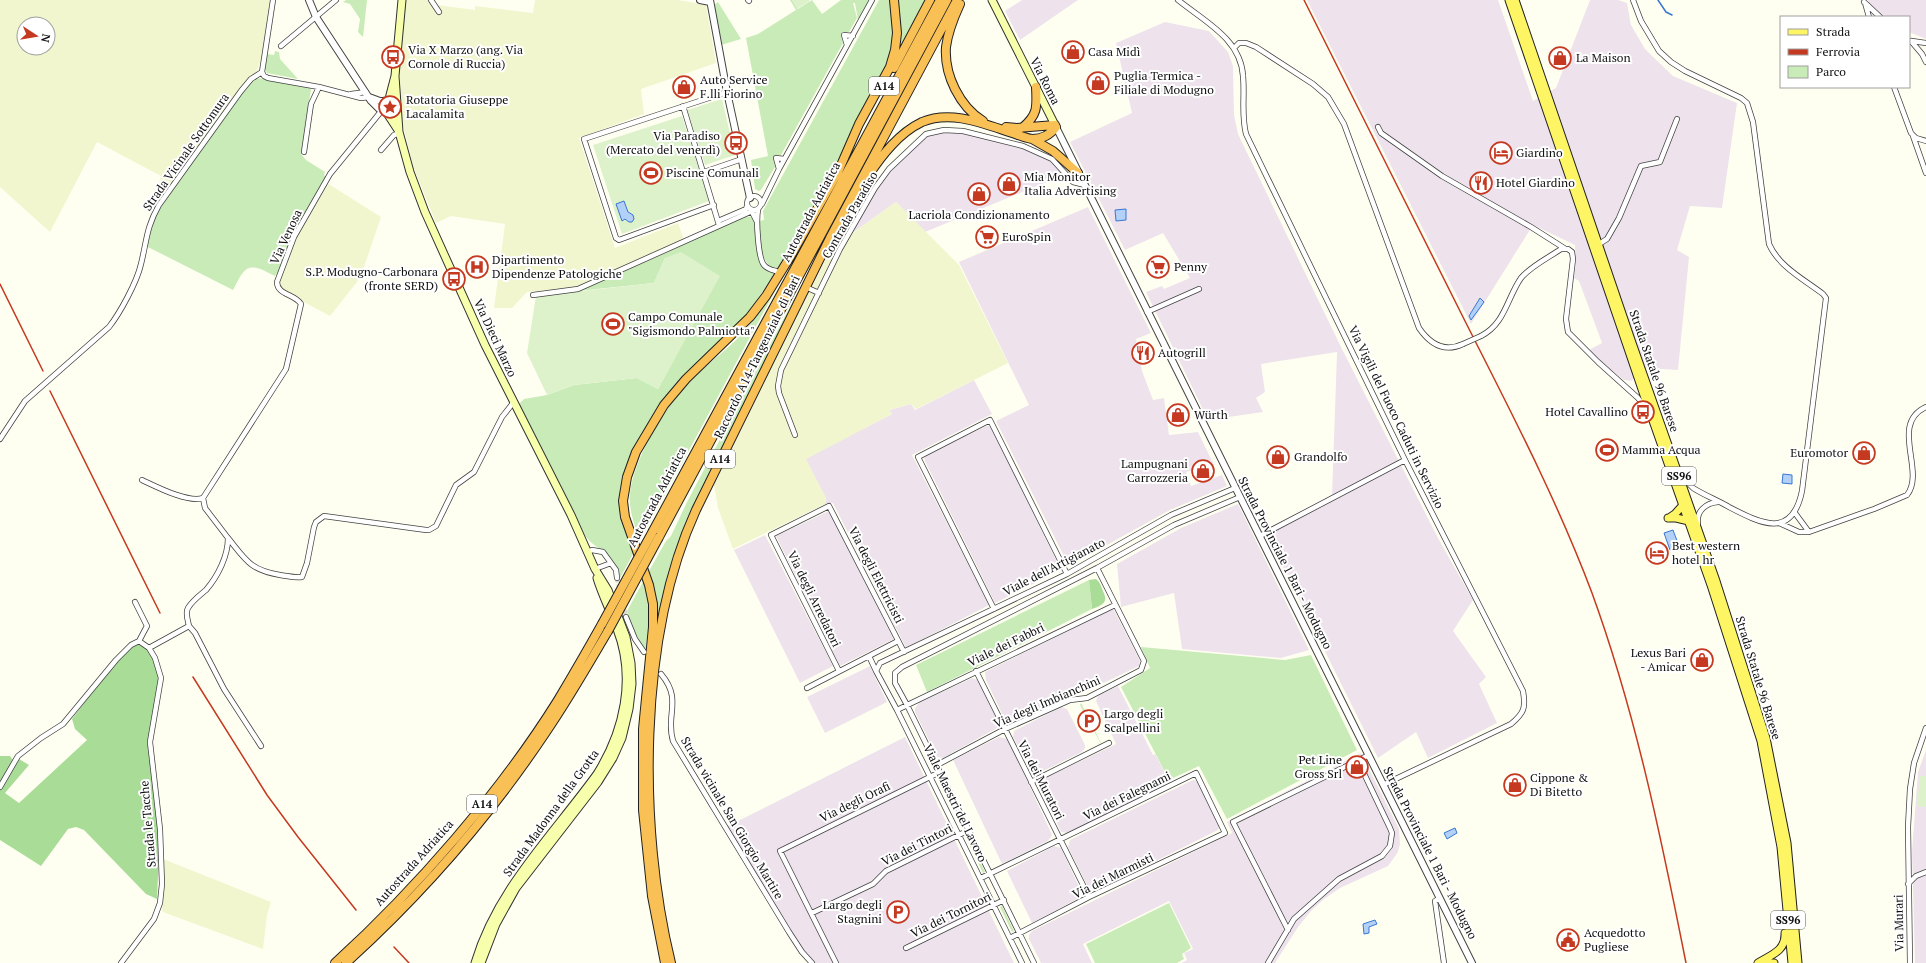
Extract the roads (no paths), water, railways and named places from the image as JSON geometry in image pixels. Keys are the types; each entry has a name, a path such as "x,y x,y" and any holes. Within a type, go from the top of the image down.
{"highway":[{"path":"665,963 652,896 643,810 643,729 654,612 652,594 628,528 624,510 624,488 632,459 656,417 679,386 735,333 766,296 838,172 894,57 898,33 894,0"},
{"name":"A14","path":"838,172 930,0"},
{"name":"Autostrada Adriatica","path":"346,963 394,917 432,875 499,796 547,732 608,631 656,534 940,0"},
{"name":"Autostrada Adriatica","path":"335,963 423,875 493,790 558,700 656,534 947,0"},
{"name":"Raccordo A14-Tangenziale di Bari","path":"671,963 662,916 654,860 650,798 650,745 655,674 668,594 683,542 696,510 830,238 957,0"},
{"path":"962,0 951,28 946,48 947,64 952,82 964,104 978,118 994,125 1022,128 1055,126"},
{"path":"1022,128 1032,118 1036,109 1036,87"},
{"path":"830,238 842,222 860,189 878,161 892,145 915,126 930,119 958,118 970,120 1031,139 1053,151 1078,173"},
{"path":"1031,139 1047,136 1055,126"}],"main road":[{"name":"Via Dieci Marzo","path":"402,0 395,76 399,132 410,172 425,212 485,345 588,552 595,569"},
{"name":"Via Roma","path":"992,0 1055,126"},
{"name":"Strada Statale 96 Barese","path":"1509,0 1645,398 1648,416 1689,521 1761,741 1781,847 1792,963"},
{"name":"Strada Statale 96 Barese","path":"1515,0 1598,244 1708,557 1766,738 1787,843 1798,963"},
{"name":"Via Dieci Marzo","path":"387,100 395,76"},
{"path":"385,112 394,113 397,106 394,101 387,100 385,112 399,132"},
{"path":"1645,398 1644,409 1648,416"},
{"path":"1683,505 1675,514 1668,518 1689,521"},
{"name":"Strada Madonna della Grotta","path":"475,963 487,930 504,897 597,774 607,758 618,733 626,695 625,656 618,630 598,582 595,569"},
{"name":"Strada Madonna della Grotta","path":"481,963 496,924 509,899 604,774 618,748 625,726 632,684 629,648 622,624 608,590 595,569"},
{"path":"1758,963 1777,953 1785,941 1784,877"},
{"path":"1758,963 1774,963"}],"street":[{"path":"273,0 262,72 264,76 352,94 361,98 368,94"},
{"path":"309,0 316,16 375,106 385,112"},
{"path":"281,46 336,0"},
{"path":"431,0 439,12"},
{"path":"700,0 710,1 727,92 750,198 747,202 757,222"},
{"path":"776,271 768,268 762,262 757,222 758,210 784,159 872,0"},
{"name":"Via Vigili del Fuoco Caduti in Servizio","path":"1178,0 1230,42 1240,59 1243,75 1243,120 1246,134 1406,460 1523,691 1525,703 1521,716 1511,724 1383,785"},
{"path":"1633,0 1650,38 1659,51 1671,62 1701,80 1741,98 1747,103 1751,112 1754,127 1770,244 1777,258 1783,264 1823,294 1826,298 1800,504 1795,513 1779,523"},
{"path":"1864,1 1869,16"},
{"path":"1864,1 1879,16"},
{"path":"847,46 844,35 853,36"},
{"path":"1910,41 1926,43"},
{"path":"1910,41 1922,54 1926,62"},
{"path":"1234,48 1239,43 1246,43 1256,46 1313,84 1328,97 1344,124 1419,328 1427,340 1438,346 1450,348 1482,336 1488,332 1498,322 1522,277 1564,248"},
{"name":"Strada Vicinale Sottomura","path":"0,439 25,401 109,327 117,317 138,275 150,220 159,205 241,91 251,79 262,72"},
{"path":"352,94 358,89 360,83"},
{"path":"304,152 311,104 319,87"},
{"path":"1894,88 1926,173"},
{"path":"714,205 619,240 616,238 584,139 727,92"},
{"path":"368,94 380,101 387,100"},
{"path":"683,106 719,223"},
{"name":"Via Venosa","path":"202,500 286,369 301,304 298,300 279,290 277,282 294,237 330,174 385,112"},
{"path":"1598,244 1607,239 1619,218 1641,166 1660,162 1677,119"},
{"name":"Via Roma","path":"1055,126 1078,173"},
{"path":"1378,127 1381,133 1442,176 1571,251 1573,255 1566,319 1568,332 1598,362 1638,398 1644,409"},
{"name":"Contrada Paradiso","path":"795,435 779,393 779,378 840,249 875,188 889,169 906,151 929,133 944,130 963,131 1028,148 1052,159 1073,182 1085,185"},
{"path":"381,150 399,132"},
{"path":"1911,132 1916,138 1926,142"},
{"path":"779,169 776,158 784,159"},
{"path":"704,172 742,159"},
{"name":"Strada Provinciale 1 Bari - Modugno","path":"1078,173 1472,963"},
{"path":"750,198 764,194 768,189"},
{"path":"757,197 762,204"},
{"path":"749,208 758,210"},
{"path":"533,295 578,289 687,242 719,223 750,212 749,208"},
{"path":"810,289 819,293"},
{"path":"1147,312 1199,289"},
{"path":"142,480 183,498 202,500 205,508 243,558 255,568 266,573 295,578 302,577 307,563 314,527 316,522 324,516 426,530 433,529 436,526 456,485 474,472 502,418 513,403"},
{"path":"1661,425 1685,480 1693,488 1761,521 1779,523 1799,532 1809,532 1874,509 1907,495 1910,491 1912,480 1910,427 1914,415 1925,408"},
{"path":"994,609 918,457 990,420 1067,574"},
{"path":"1260,536 1406,460"},
{"name":"Viale dell'Artigianato","path":"876,671 880,664 1067,574 1171,515 1235,488"},
{"name":"Viale dell'Artigianato","path":"894,682 895,673 902,667 1098,568 1174,525 1240,497"},
{"path":"1708,557 1698,516 1707,505 1720,502"},
{"name":"Via degli Arredatori","path":"829,506 771,535 839,671"},
{"name":"Via degli Elettricisti","path":"829,506 904,652"},
{"path":"1795,513 1809,532"},
{"path":"228,538 224,559 217,575 188,608 186,613 189,626 195,633 224,689 261,746"},
{"path":"588,552 592,550 603,552 616,570 617,578"},
{"path":"595,569 612,563"},
{"path":"1098,568 1114,605"},
{"path":"0,787 18,756 41,738 63,724 116,660 131,645 139,641 147,626 135,602"},
{"name":"Via degli Imbianchini","path":"937,765 1005,730 1070,700 1087,698 1141,670 1144,662 1114,605"},
{"name":"Viale dei Fabbri","path":"898,710 1114,605"},
{"path":"626,617 635,640 644,652"},
{"path":"139,641 149,648 189,626"},
{"path":"807,688 898,641"},
{"name":"Strada le Tacche","path":"121,963 154,919 160,903 162,884 160,830 150,742 158,702 160,672 149,648"},
{"name":"Viale Maestri del Lavoro","path":"869,656 879,678 898,710 1023,963"},
{"name":"Via dei Muratori","path":"976,671 1089,898"},
{"name":"Strada vicinale San Giorgio Martire","path":"661,674 672,692 671,734 673,741 789,932 802,952 812,963"},
{"name":"Viale Maestri del Lavoro","path":"894,682 937,765 1033,961"},
{"name":"Via Murari","path":"1910,963 1908,827 1910,789 1914,763 1926,728"},
{"path":"1031,782 1109,743"},
{"path":"1288,930 1233,822 1369,755"},
{"path":"1268,963 1294,919 1339,879 1382,856 1390,846 1392,834 1390,828 1358,761"},
{"name":"Via degli Orafi","path":"812,913 780,851 940,772"},
{"name":"Via dei Marmisti","path":"1010,938 1089,898 1225,833 1196,773"},
{"name":"Via dei Falegnami","path":"981,878 1196,773"},
{"name":"Via dei Tintori","path":"812,913 873,884 886,871 969,830"},
{"path":"1908,884 1916,876 1926,872"},
{"path":"1440,898 1435,901 1444,963"},
{"name":"Via dei Tornitori","path":"906,948 1004,900"},
{"path":"812,913 836,963"},
{"path":"1023,963 1033,961"}],"water":[{"path":"624,201 628,212 633,215 634,219 632,222 625,219 622,221 616,204"},
{"path":"1126,209 1126,220 1116,221 1115,210"},
{"path":"1480,298 1484,302 1471,320 1469,316"},
{"path":"1783,474 1792,475 1792,484 1782,483"},
{"path":"1673,530 1679,546 1670,550 1664,533"},
{"path":"1455,828 1457,833 1447,839 1444,833"},
{"path":"1375,920 1377,924 1369,927 1369,933 1364,934 1363,924"}],"waterway":[{"path":"1658,0 1666,12 1672,15"}],"tunnel":[{"path":"617,578 626,617"}],"railway":[{"path":"1304,0 1549,490 1592,593 1622,684 1646,776 1686,963"},
{"path":"0,284 43,371"},
{"path":"50,391 160,613"},
{"path":"193,677 267,795 356,910"},
{"path":"394,947 409,963"}],"place":[{"name":"Casa Midì","path":"1073,52"},
{"name":"Via X Marzo (ang. Via Cornole di Ruccia)","path":"393,57"},
{"name":"La Maison","path":"1560,58"},
{"name":"Puglia Termica - Filiale di Modugno","path":"1098,83"},
{"name":"Auto Service F.lli Fiorino","path":"684,87"},
{"name":"Rotatoria Giuseppe Lacalamita","path":"390,107"},
{"name":"Via Paradiso (Mercato del venerdì)","path":"736,143"},
{"name":"Giardino","path":"1501,153"},
{"name":"Piscine Comunali","path":"651,173"},
{"name":"Hotel Giardino","path":"1481,183"},
{"name":"Mia Monitor Italia Advertising","path":"1009,184"},
{"name":"Lacriola Condizionamento","path":"979,194"},
{"name":"EuroSpin","path":"987,237"},
{"name":"Dipartimento Dipendenze Patologiche","path":"477,267"},
{"name":"Penny","path":"1158,267"},
{"name":"S.P. Modugno-Carbonara (fronte SERD)","path":"454,279"},
{"name":"Campo Comunale \"Sigismondo Palmiotta\"","path":"613,324"},
{"name":"Autogrill","path":"1143,353"},
{"name":"Hotel Cavallino","path":"1643,412"},
{"name":"Würth","path":"1178,415"},
{"name":"Mamma Acqua","path":"1607,450"},
{"name":"Euromotor","path":"1864,453"},
{"name":"Grandolfo","path":"1278,457"},
{"name":"Lampugnani Carrozzeria","path":"1203,471"},
{"name":"Best western hotel hr","path":"1657,553"},
{"name":"Lexus Bari - Amicar","path":"1702,660"},
{"name":"Largo degli Scalpellini","path":"1089,721"},
{"name":"Pet Line Gross Srl","path":"1357,767"},
{"name":"Cippone & Di Bitetto","path":"1515,785"},
{"name":"Largo degli Stagnini","path":"898,912"},
{"name":"Acquedotto Pugliese","path":"1568,940"}]}
